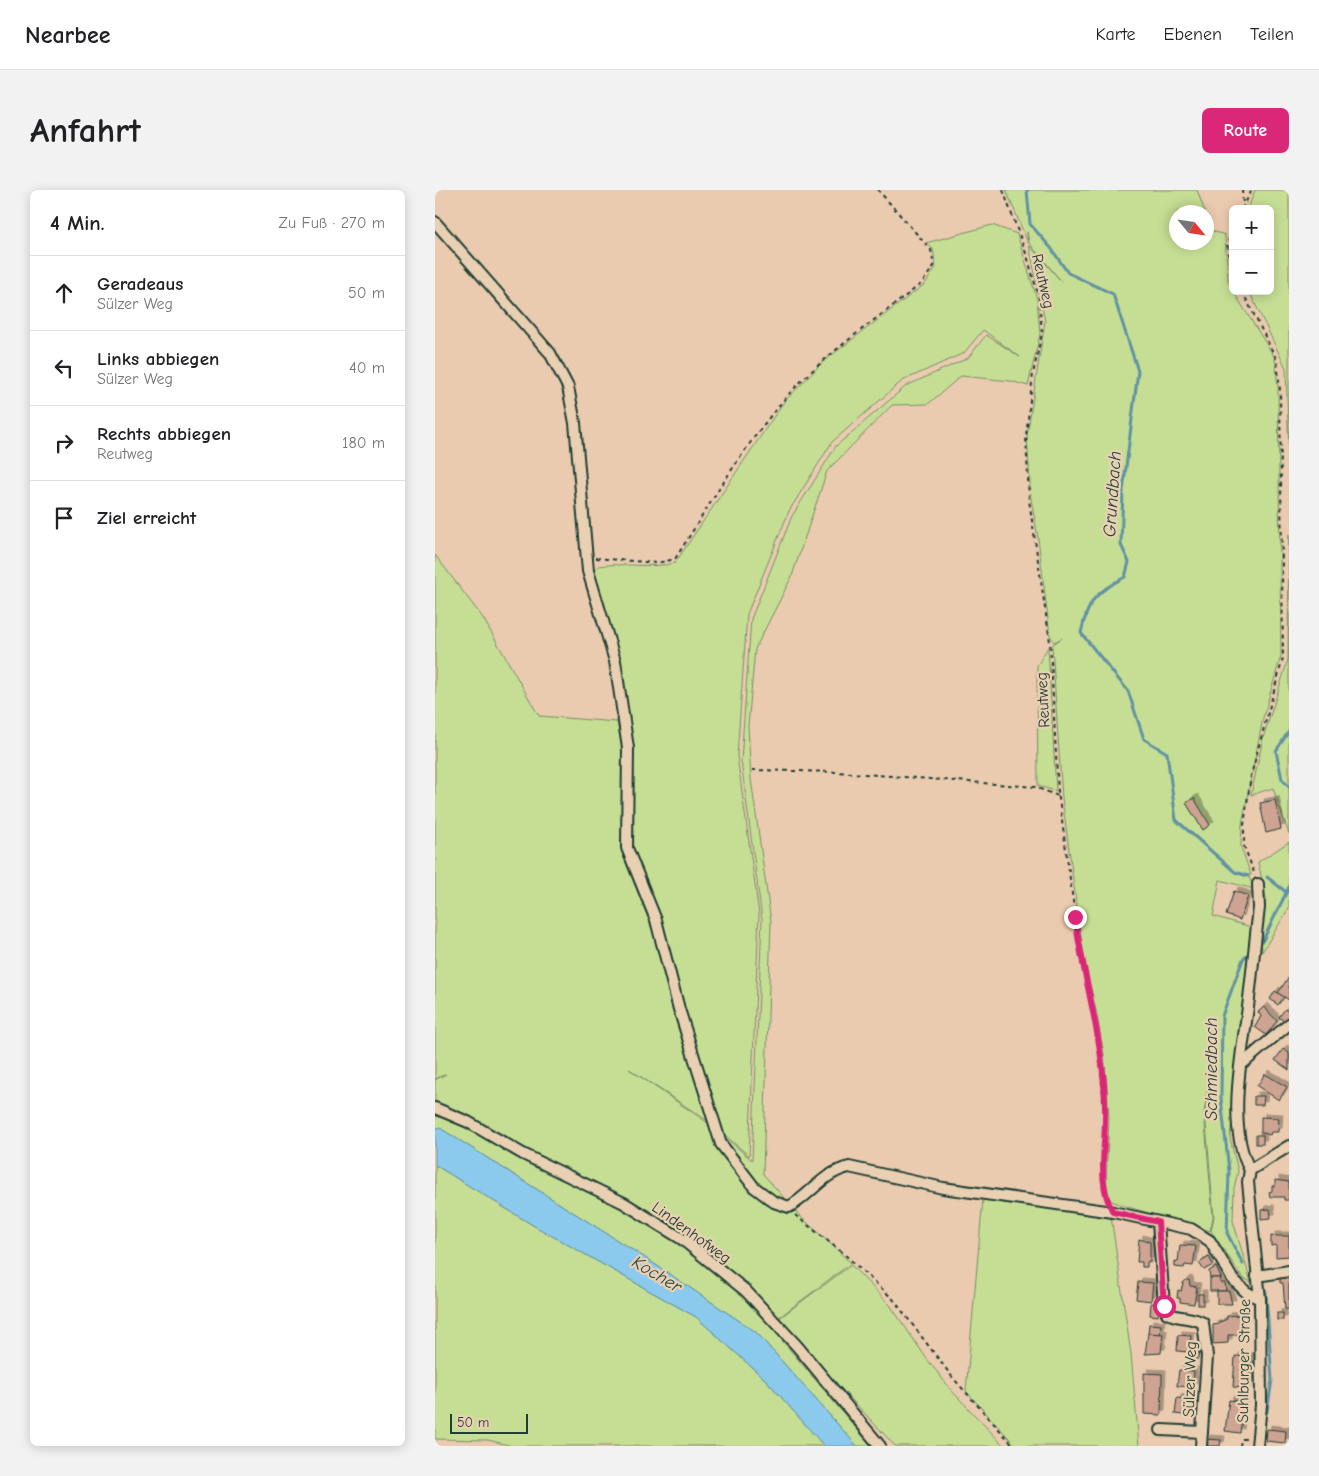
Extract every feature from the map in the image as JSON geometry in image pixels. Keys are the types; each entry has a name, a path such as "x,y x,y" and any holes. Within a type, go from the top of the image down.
{"street":[{"path":"435,222 550,353 568,387 575,423 587,571 615,660 628,748 627,848 656,920 679,1009 721,1144 754,1187 774,1202 789,1207 802,1200 834,1171 849,1167 943,1188 1113,1212 1191,1229 1210,1241 1232,1278 1246,1292 1260,1299"},
{"path":"1259,884 1255,942 1237,1110 1240,1145 1243,1158 1250,1170 1289,1146"},
{"path":"1241,1065 1289,1024"},
{"name":"Lindenhofweg","path":"435,1108 468,1122 523,1154 624,1203 682,1239 747,1291 797,1346 880,1446"},
{"name":"Suhlburger Straße","path":"1250,1170 1247,1197 1260,1299 1261,1405 1256,1443"},
{"name":"Sülzer Weg","path":"1158,1222 1164,1306 1167,1313 1173,1316 1196,1319 1203,1323 1207,1356 1201,1446"},
{"name":"Suhlburger Straße","path":"1257,1276 1289,1271"},
{"path":"1161,1430 1202,1432"}],"path":[{"path":"587,558 657,563 675,560 745,449 783,401 817,366 922,284 934,266 931,250 878,190"},
{"name":"Reutweg","path":"1003,190 1028,259 1039,298 1042,334 1033,374 1026,436 1029,500 1050,642 1059,796 1081,959 1093,1010 1100,1054 1105,1117 1103,1178 1105,1199 1113,1212"},
{"path":"1242,190 1243,205"},
{"path":"1244,205 1251,190"},
{"path":"1229,239 1227,244 1229,253"},
{"path":"1244,295 1277,360 1281,390 1283,658 1251,775 1244,825 1244,846 1259,884"},
{"path":"752,770 838,772 1035,787 1059,796"},
{"path":"789,1207 797,1218 843,1253 893,1299 953,1378 1014,1446"},
{"path":"1240,1446 1241,1439 1256,1443"}],"green space":[{"path":"1006,190 1197,190 1202,205 1169,205 1169,250 1214,250 1214,232 1225,235 1229,295 1236,295 1275,358 1278,388 1281,656 1263,718 1242,824 1241,847 1251,875 1238,874 1249,877 1254,889 1220,880 1213,916 1251,927 1230,1138 1238,1171 1234,1188 1233,1221 1251,1282 1243,1278 1211,1231 1214,1217 1205,1112 1209,1080 1204,1113 1213,1217 1210,1231 1109,1200 1106,1179 1109,1118 1104,1055 1084,960 1062,798 1052,645 1062,638 1054,642 1050,635 1038,538 1031,499 1027,436 1045,321 1029,245 1062,282 1029,243 1027,232 1028,243"},
{"path":"1255,190 1289,190 1289,453 1286,368 1251,295 1274,295 1274,205 1249,205"},
{"path":"992,225 1017,234 1037,299 1040,334 1028,386 1011,381 961,376 928,404 892,405 827,471 792,576 755,649 748,726 751,779 771,922 763,1174 799,1215 851,1263 769,1325 871,1446 857,1446 756,1332 650,1261 440,1128 435,1128 435,1080 446,1074 435,1079 435,555 483,618 539,716 617,722 623,754 622,853 650,923 664,966 670,1002 708,1121 629,1069 708,1123 752,1160 762,919 741,761 751,619 792,516 836,446 906,386 968,358 986,335 1020,357 983,330 964,353 902,381 832,442 789,511 747,614 737,756 759,914 749,1156 726,1136 709,1097 630,848 632,748 593,573 598,566 666,565 675,563 783,403 824,361 925,284 936,267 933,249 926,243"},
{"path":"1289,534 1289,834 1273,788 1251,795 1263,738 1288,660"},
{"path":"1048,647 1056,791 1038,786 1037,666"},
{"path":"1289,842 1289,908 1262,952 1261,938 1266,898 1258,862"},
{"path":"435,1165 531,1224 696,1317 767,1381 824,1446 512,1446 488,1440 435,1439"},
{"path":"983,1198 1111,1216 1131,1354 1139,1446 1016,1446 966,1391"},
{"path":"851,1265 890,1305 951,1390 1004,1446 895,1446 798,1342 774,1322"}],"water":[{"name":"Kocher","path":"435,1128 440,1128 650,1261 756,1332 857,1446 824,1446 767,1381 696,1317 531,1224 435,1165"}],"building":[{"path":"1194,798 1210,825 1203,830 1186,803"},
{"path":"1275,800 1281,829 1266,833 1260,803"},
{"path":"1234,891 1248,896 1240,920 1226,915"},
{"path":"1289,979 1289,1000 1278,993"},
{"path":"1275,991 1284,997 1278,1005 1270,999"},
{"path":"1264,1007 1277,1021 1266,1035 1255,1027 1261,1016 1258,1012"},
{"path":"1285,1009 1289,1012 1286,1023 1279,1017"},
{"path":"1283,1049 1289,1053 1289,1070 1275,1060"},
{"path":"1265,1074 1287,1087 1279,1100 1257,1086"},
{"path":"1254,1096 1264,1096 1263,1105 1254,1105"},
{"path":"1261,1117 1279,1118 1278,1132 1271,1132 1270,1135 1261,1132"},
{"path":"1256,1135 1263,1135 1263,1144 1256,1144"},
{"path":"1275,1180 1289,1182 1289,1200 1284,1200 1284,1197 1270,1197 1269,1192 1272,1191 1272,1186 1275,1186"},
{"path":"1270,1209 1271,1218 1261,1219 1261,1210"},
{"path":"1271,1236 1289,1236 1289,1256 1276,1257 1276,1245 1271,1246"},
{"path":"1139,1239 1150,1242 1150,1262 1147,1262 1147,1267 1142,1267 1142,1262 1137,1262"},
{"path":"1180,1245 1196,1246 1193,1266 1175,1267 1175,1261 1178,1262"},
{"path":"1209,1257 1213,1265 1204,1270 1199,1263"},
{"path":"1216,1267 1221,1278 1210,1278 1209,1271"},
{"path":"1280,1277 1289,1277 1289,1309 1285,1309 1283,1283 1280,1283"},
{"path":"1210,1278 1221,1278 1220,1283 1225,1283 1226,1291 1210,1291"},
{"path":"1186,1280 1189,1280 1190,1286 1197,1287 1194,1304 1180,1302 1180,1298 1177,1298 1178,1290 1181,1291"},
{"path":"1138,1282 1153,1283 1151,1301 1136,1299"},
{"path":"1217,1291 1229,1291 1232,1304 1217,1304"},
{"path":"1198,1294 1203,1294 1203,1305 1198,1305"},
{"path":"1151,1303 1160,1305 1158,1316 1150,1315"},
{"path":"1277,1313 1283,1313 1283,1320 1277,1320"},
{"path":"1241,1315 1242,1335 1228,1335 1228,1343 1213,1344 1213,1325 1227,1319 1227,1316"},
{"path":"1149,1324 1161,1325 1160,1334 1148,1333"},
{"path":"1148,1333 1163,1334 1161,1353 1145,1354"},
{"path":"1178,1335 1191,1336 1189,1352 1177,1351"},
{"path":"1194,1350 1199,1350 1198,1359 1193,1359"},
{"path":"1235,1356 1251,1357 1249,1388 1233,1387"},
{"path":"1179,1370 1194,1371 1193,1387 1177,1386"},
{"path":"1144,1373 1162,1374 1161,1415 1144,1414"},
{"path":"1177,1398 1192,1400 1191,1416 1175,1414"},
{"path":"1229,1400 1244,1402 1240,1433 1225,1431"},
{"path":"1267,1429 1286,1431 1285,1443 1266,1441"},
{"path":"1206,1439 1221,1440 1220,1446 1205,1446"}],"waterway":[{"name":"Grundbach","path":"1027,190 1030,224 1051,248 1068,273 1113,294 1138,371 1123,491 1121,545 1129,562 1125,577 1107,587 1090,605 1081,633 1128,691 1144,739 1167,753 1176,820 1235,872 1248,876"},
{"name":"Schmiedbach","path":"1289,731 1276,751 1282,779 1289,787"},
{"name":"Grundbach","path":"1267,877 1286,892"},
{"name":"Schmiedbach","path":"1258,945 1263,940 1289,887"},
{"name":"Schmiedbach","path":"1243,1264 1227,1233 1229,1171 1221,1098 1222,1016 1243,959 1251,951"},
{"name":"Schmiedbach","path":"1266,1292 1272,1380 1267,1412"}],"route":[{"path":"1075,917 1081,959 1093,1010 1100,1054 1105,1117 1103,1178 1105,1199 1113,1212 1158,1222 1164,1306"}]}
